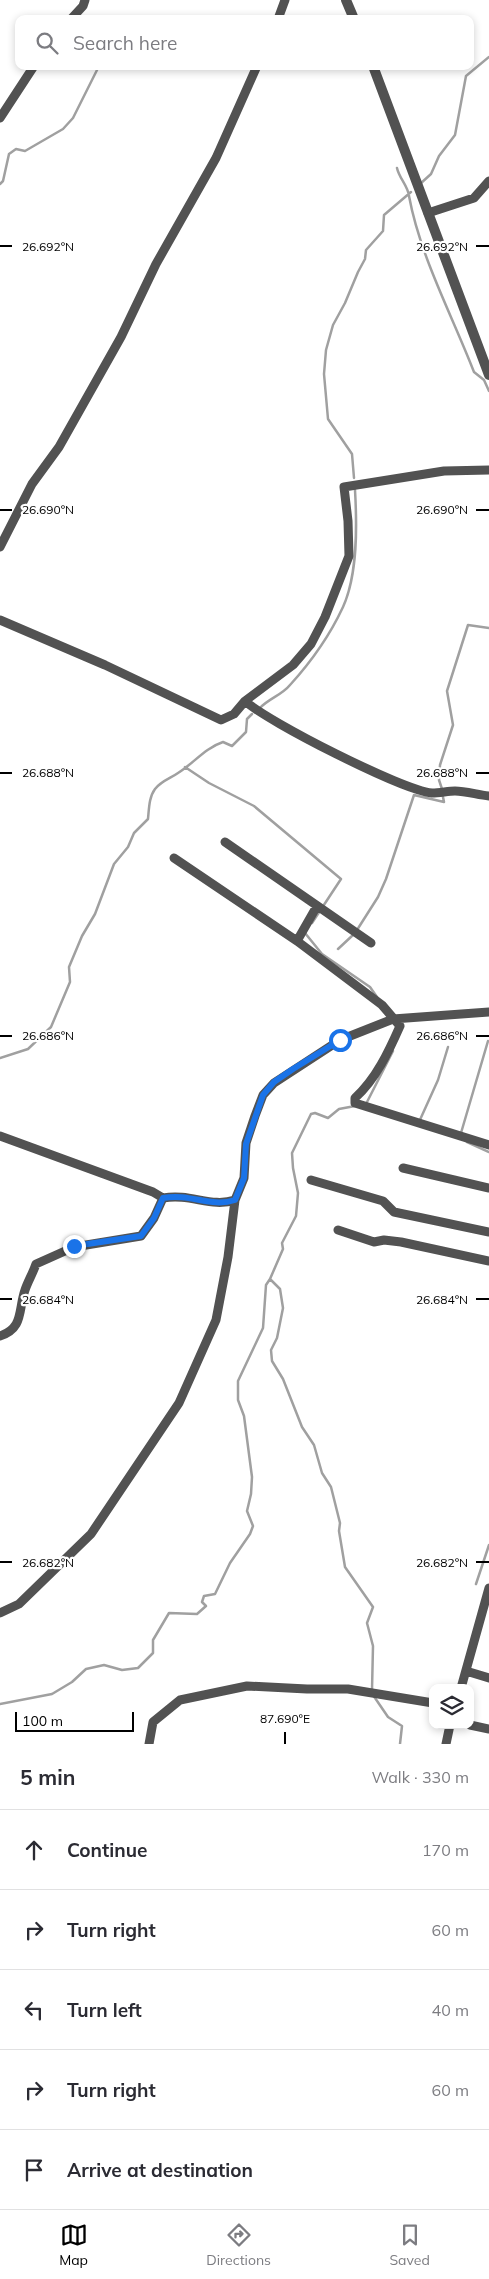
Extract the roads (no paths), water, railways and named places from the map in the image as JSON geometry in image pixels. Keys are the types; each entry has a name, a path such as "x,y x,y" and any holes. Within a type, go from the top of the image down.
{"street":[{"path":"74,15 83,6 85,0"},
{"path":"279,15 285,0"},
{"path":"346,0 352,15"},
{"path":"0,118 31,70"},
{"path":"0,547 32,484 59,447 121,338 156,264 216,158 255,70"},
{"path":"374,70 489,375"},
{"path":"428,213 474,198 489,181"},
{"path":"0,620 105,665 221,720 234,714 245,701 293,665 311,644 325,617 349,556 348,520 344,487 444,470 489,470"},
{"path":"245,701 253,709 313,741 404,784 431,793 455,791 489,796"},
{"path":"225,842 371,943"},
{"path":"174,858 297,941 382,1005 400,1026 376,1072 356,1098 355,1103 488,1142"},
{"path":"297,941 317,906"},
{"path":"0,1613 18,1604 92,1534 179,1403 216,1320 228,1257 235,1200 244,1178 246,1144 263,1095 274,1082 340,1040 393,1019 489,1012"},
{"path":"0,1136 153,1192 163,1198 189,1196 222,1204 235,1200"},
{"path":"403,1168 489,1188"},
{"path":"311,1180 383,1201 394,1212 489,1232"},
{"path":"0,1336 10,1333 18,1322 25,1291 36,1264 74,1246 141,1236 154,1218 163,1198"},
{"path":"338,1230 374,1242 384,1240 401,1242 489,1260"},
{"path":"462,1684 489,1588"},
{"path":"466,1671 489,1678"},
{"path":"149,1744 153,1722 180,1700 247,1686 348,1689 429,1703"},
{"path":"474,1726 489,1729"},
{"path":"446,1744 449,1729"}],"waterway":[{"path":"474,69 489,57"},
{"path":"0,184 3,181 9,154 16,149 25,151 63,129 73,118 97,70"},
{"path":"420,184 431,174 439,156 455,135 466,76 473,70"},
{"path":"397,168 408,192 421,241 437,285 474,372 484,380 489,391"},
{"path":"354,478 352,454 328,419 324,374 326,350 333,325 365,259 366,250 383,231 384,215 411,192"},
{"path":"260,708 287,688 305,667 320,648 343,607 348,594 354,565 356,534 355,490"},
{"path":"442,789 439,780 440,765 453,725 447,691 468,625 489,628"},
{"path":"0,1058 28,1049 51,1027 70,982 69,967 82,936 95,914 114,864 128,847 134,833 148,819 150,799 155,789 217,745 223,742 232,746 246,732 247,719 252,714"},
{"path":"185,767 209,783 254,806 341,879 312,923"},
{"path":"357,930 378,897 386,879 414,795 444,802 443,797"},
{"path":"305,933 322,954 370,987 377,997"},
{"path":"338,949 353,935"},
{"path":"461,1133 488,1041"},
{"path":"419,1122 438,1080 448,1047"},
{"path":"366,1104 393,1051"},
{"path":"355,1106 339,1109 328,1118 315,1113 311,1114 292,1153 298,1193 296,1216 282,1243 283,1249 270,1279 280,1289 283,1308 277,1338 271,1350 272,1361 283,1379 302,1427 314,1445 322,1473 331,1487 340,1523 339,1531 345,1567 373,1607 367,1623 373,1646 372,1690"},
{"path":"467,1142 489,1152"},
{"path":"0,1704 52,1694 72,1682 86,1669 104,1665 122,1670 138,1668 153,1653 153,1640 169,1613 197,1614 206,1606 202,1602 204,1596 215,1594 230,1563 250,1534 253,1526 247,1511 252,1477 244,1416 238,1400 238,1381 263,1328 266,1285 270,1279"},
{"path":"476,1584 489,1545"},
{"path":"373,1695 388,1717 402,1726 400,1744"}]}
